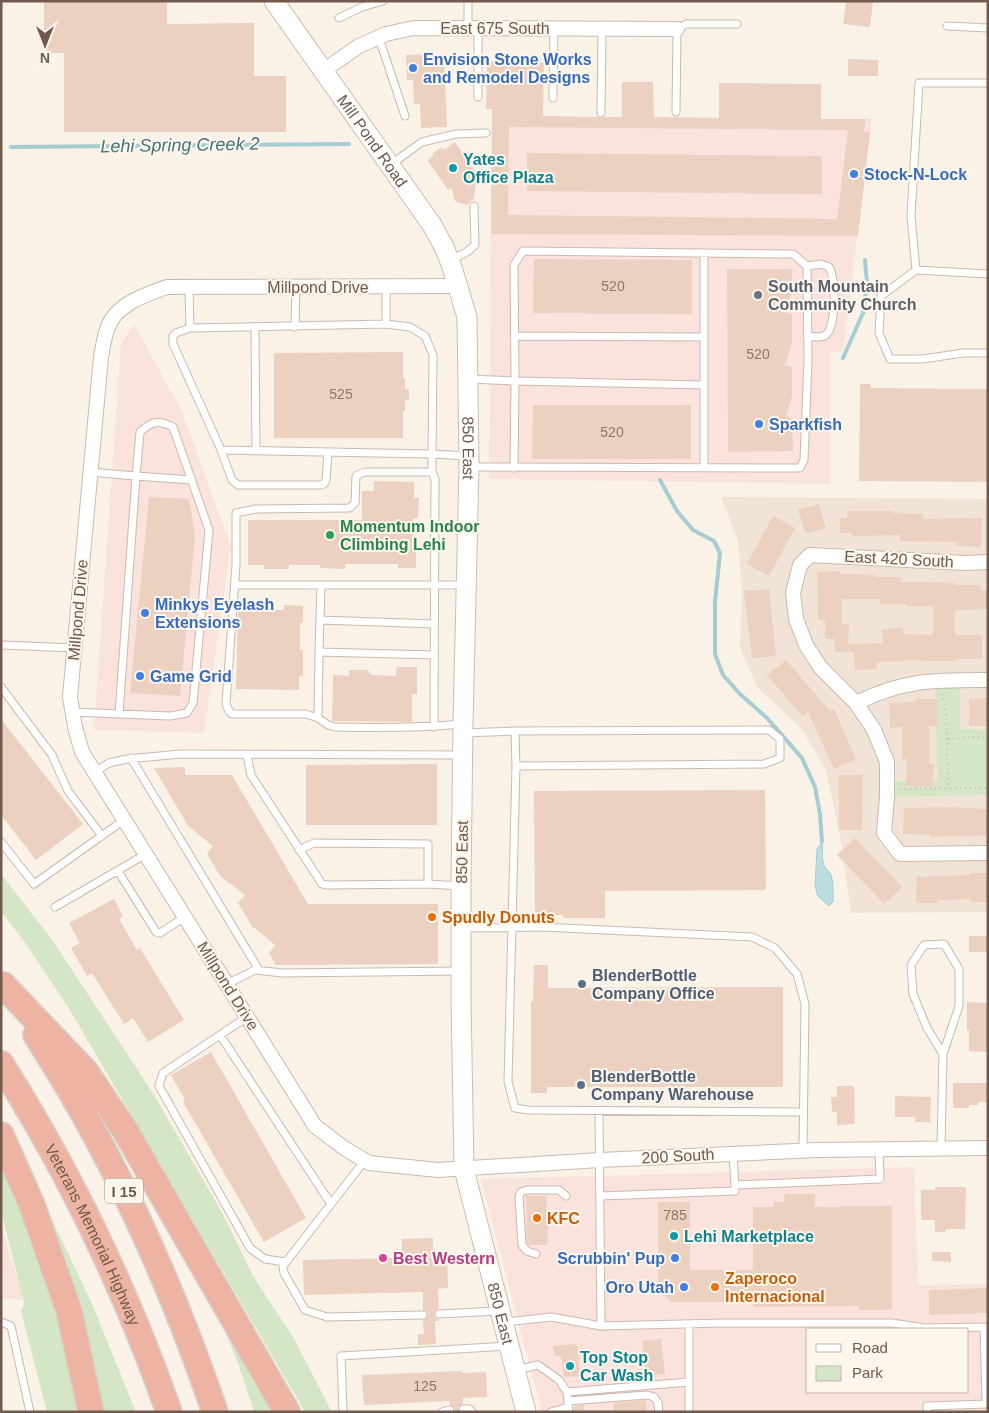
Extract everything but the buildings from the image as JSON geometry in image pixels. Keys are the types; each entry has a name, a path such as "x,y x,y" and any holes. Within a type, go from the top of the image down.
{"highway":[{"name":"I 15","path":"2,984 69,1089 121,1184 182,1319 215,1412"},
{"path":"2,984 86,1072 126,1132 287,1412"},
{"name":"Veterans Memorial Highway","path":"1,1064 46,1138 89,1221 128,1306 169,1412"},
{"path":"1,1135 32,1205 69,1311 91,1412"}],"main road":[{"name":"Mill Pond Road","path":"274,1 432,225 450,260 459,286"},
{"name":"850 East","path":"459,286 467,317 468,379 461,886 464,1169 500,1317 526,1412"}],"street":[{"name":"East 675 South","path":"323,71 359,46 386,34 414,28 677,29"},
{"name":"Millpond Drive","path":"367,1162 314,1126 82,752 70,697 101,357 108,325 123,307 143,295 167,287 459,286"},
{"name":"East 420 South","path":"856,703 820,667 806,645 796,619 793,593 800,565 810,555 988,562"},
{"path":"988,680 930,680 900,685 871,695 856,703 874,730 886,762 887,790 884,832 900,854 988,853"},
{"name":"200 South","path":"367,1162 438,1170 600,1160 803,1151 988,1148"}],"lane":[{"path":"339,18 362,7 383,1"},
{"path":"468,1 473,28 478,97"},
{"path":"676,112 677,29 686,24 737,24"},
{"path":"947,26 988,28"},
{"path":"553,98 554,29"},
{"path":"600,113 602,29"},
{"path":"378,38 405,116"},
{"path":"916,270 911,216 919,83 988,82"},
{"path":"389,165 422,142 456,134 486,133"},
{"path":"450,260 467,252 475,245 474,206"},
{"path":"514,468 514,264 523,252 793,254 807,266 821,264 829,267 832,272 834,288 831,325 827,333 820,337 807,336"},
{"path":"704,253 704,467"},
{"path":"221,450 432,454 514,468 800,468 804,460 807,266"},
{"path":"988,274 916,270 882,296 879,333 890,359 923,359 963,353 988,353"},
{"path":"386,286 386,324"},
{"path":"189,287 190,328"},
{"path":"295,327 296,287"},
{"path":"328,452 326,480 320,486 238,485 232,480 221,450 173,344 173,336 190,328 386,324 410,327 425,336 433,355 432,472 435,479 434,727"},
{"path":"255,328 256,451"},
{"path":"514,336 704,337"},
{"path":"468,379 704,385"},
{"path":"72,712 119,714 170,716 187,713 193,703 209,530 173,427 162,422 148,424 140,432 119,714"},
{"path":"90,472 192,480"},
{"path":"432,472 364,472 356,476 355,503 350,508 256,509 236,514 235,585 226,704 232,714 306,714 334,727 434,727 515,731 769,730 780,739 780,758 764,764 516,766"},
{"path":"235,585 466,585"},
{"path":"318,718 321,585"},
{"path":"320,620 434,624"},
{"path":"1,646 74,648"},
{"path":"319,652 434,655"},
{"path":"1,687 52,754 68,791 102,836"},
{"path":"515,731 513,927 508,1082 515,1108 528,1110 803,1112"},
{"path":"95,772 109,764 131,758 181,754 463,756"},
{"path":"247,754 251,775 298,850 322,884 428,884 461,886"},
{"path":"131,758 259,970"},
{"path":"1,842 34,884 124,820"},
{"path":"298,850 314,844 428,844 428,884"},
{"path":"55,907 146,854"},
{"path":"118,871 156,932 160,933 185,917"},
{"path":"461,928 513,927 672,932 752,937 774,948 797,974 805,1004 803,1151"},
{"path":"941,1148 943,1054 959,1006 959,969 944,944 924,945 911,965 913,994 927,1028 943,1054"},
{"path":"227,984 244,974 259,970 282,973 461,971"},
{"path":"247,1018 163,1073 160,1086 250,1248 265,1258 286,1262"},
{"path":"220,1036 331,1204"},
{"path":"599,1110 601,1326"},
{"path":"735,1185 880,1179 879,1149"},
{"path":"600,1196 735,1191 733,1154"},
{"path":"367,1162 331,1204 283,1266 284,1273 305,1310 327,1317 423,1315"},
{"path":"536,1254 527,1251 522,1245 519,1197 521,1192 527,1190 559,1190 566,1196"},
{"path":"439,1314 551,1317 601,1326 723,1323 892,1323 925,1328 984,1327 987,1404 927,1406 927,1412"},
{"path":"1,1322 11,1326 30,1412"},
{"path":"689,1325 690,1412"},
{"path":"343,1412 340,1356 508,1346"},
{"path":"514,1370 538,1365 558,1380 567,1392 568,1407"},
{"path":"567,1392 689,1382"},
{"path":"551,1412 568,1407 647,1395 654,1397 660,1412"},
{"path":"463,1409 469,1409 472,1412"}],"path":[{"path":"942,680 942,694 946,713 948,788"},
{"path":"947,739 988,738"},
{"path":"887,790 988,788"}],"shaded area":[{"path":"492,116 872,119 843,352 830,352 830,484 489,479"},
{"path":"134,324 182,412 231,546 204,733 94,730 121,343"},
{"path":"721,497 988,499 988,912 851,913 841,841 826,770 801,728 757,687 740,647 742,591 738,541"},
{"path":"914,1167 918,1285 988,1284 988,1412 542,1412 481,1179"},
{"path":"1,1225 24,1300 1,1298"}],"green space":[{"path":"960,680 960,729 988,730 988,795 887,797 894,781 938,781 935,686"},
{"path":"1,874 53,941 156,1098 224,1216 253,1276 293,1337 332,1412 305,1412 68,1007 26,944 1,911"},
{"path":"1,1162 47,1285 74,1380 81,1412 47,1412 21,1311 24,1303 1,1210"},
{"path":"43,1200 92,1304 136,1412 105,1412 87,1335"},
{"path":"204,1279 275,1412 254,1412 239,1366"}],"water":[{"path":"822,842 823,862 830,873 833,883 833,902 829,906 818,896 815,886 817,849"}],"waterway":[{"name":"Lehi Spring Creek 2","path":"11,147 349,144"},
{"path":"843,358 863,313 867,285 865,260"},
{"path":"660,480 677,511 693,530 714,541 720,553 715,602 715,654 723,675 740,694 767,718 802,758 815,787 820,814 822,842"}],"place":[{"name":"Envision Stone Works and Remodel Designs","path":"413,68"},
{"name":"Yates Office Plaza","path":"453,168"},
{"name":"Stock-N-Lock","path":"854,174"},
{"name":"South Mountain Community Church","path":"758,295"},
{"name":"Sparkfish","path":"759,424"},
{"name":"Momentum Indoor Climbing Lehi","path":"330,535"},
{"name":"Minkys Eyelash Extensions","path":"145,613"},
{"name":"Game Grid","path":"140,676"},
{"name":"Spudly Donuts","path":"432,917"},
{"name":"BlenderBottle Company Office","path":"582,984"},
{"name":"BlenderBottle Company Warehouse","path":"581,1085"},
{"name":"KFC","path":"537,1218"},
{"name":"Lehi Marketplace","path":"674,1236"},
{"name":"Best Western","path":"383,1258"},
{"name":"Scrubbin' Pup","path":"675,1258"},
{"name":"Oro Utah","path":"684,1287"},
{"name":"Zaperoco Internacional","path":"715,1287"},
{"name":"Top Stop Car Wash","path":"570,1366"}]}
